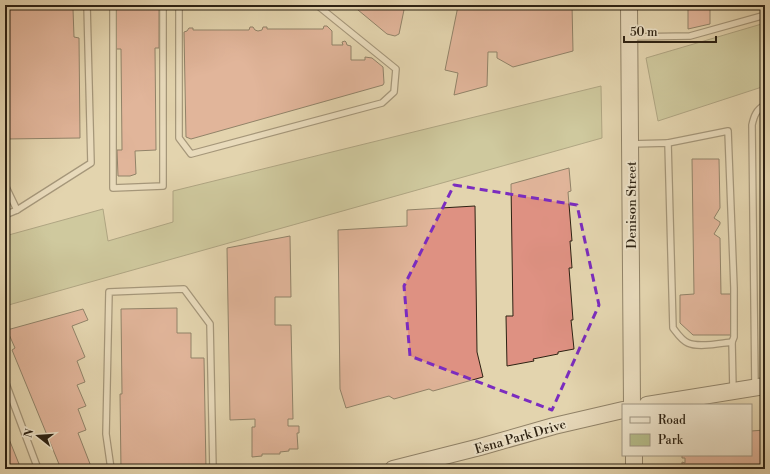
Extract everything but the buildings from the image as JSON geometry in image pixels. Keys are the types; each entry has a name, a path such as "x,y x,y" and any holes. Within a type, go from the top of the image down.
{"street":[{"name":"Denison Street","path":"629,5 632,404"},
{"path":"653,404 760,387"},
{"name":"Esna Park Drive","path":"393,469 554,426 622,410"},
{"path":"634,456 634,469"}],"lane":[{"path":"5,215 17,210 91,162 87,5"},
{"path":"113,5 113,188 163,186 163,5"},
{"path":"179,5 179,138 191,154 382,102 394,92 396,69 317,5"},
{"path":"629,38 690,36 765,14"},
{"path":"760,387 752,125 754,115 760,108 765,106"},
{"path":"630,144 668,143 728,132 734,288 734,337 732,342 733,391"},
{"path":"668,143 673,328 681,339 689,344 698,345 732,342"},
{"path":"5,185 17,210"},
{"path":"112,469 106,434 109,292 184,289 210,324 213,469"},
{"path":"5,381 38,469"}],"highlighted area":[{"path":"454,185 577,205 599,305 552,410 410,356 404,286"}],"green space":[{"path":"765,23 765,86 658,121 646,58"},
{"path":"601,86 602,138 5,306 5,236 103,209 108,241 173,222 173,191"}]}
